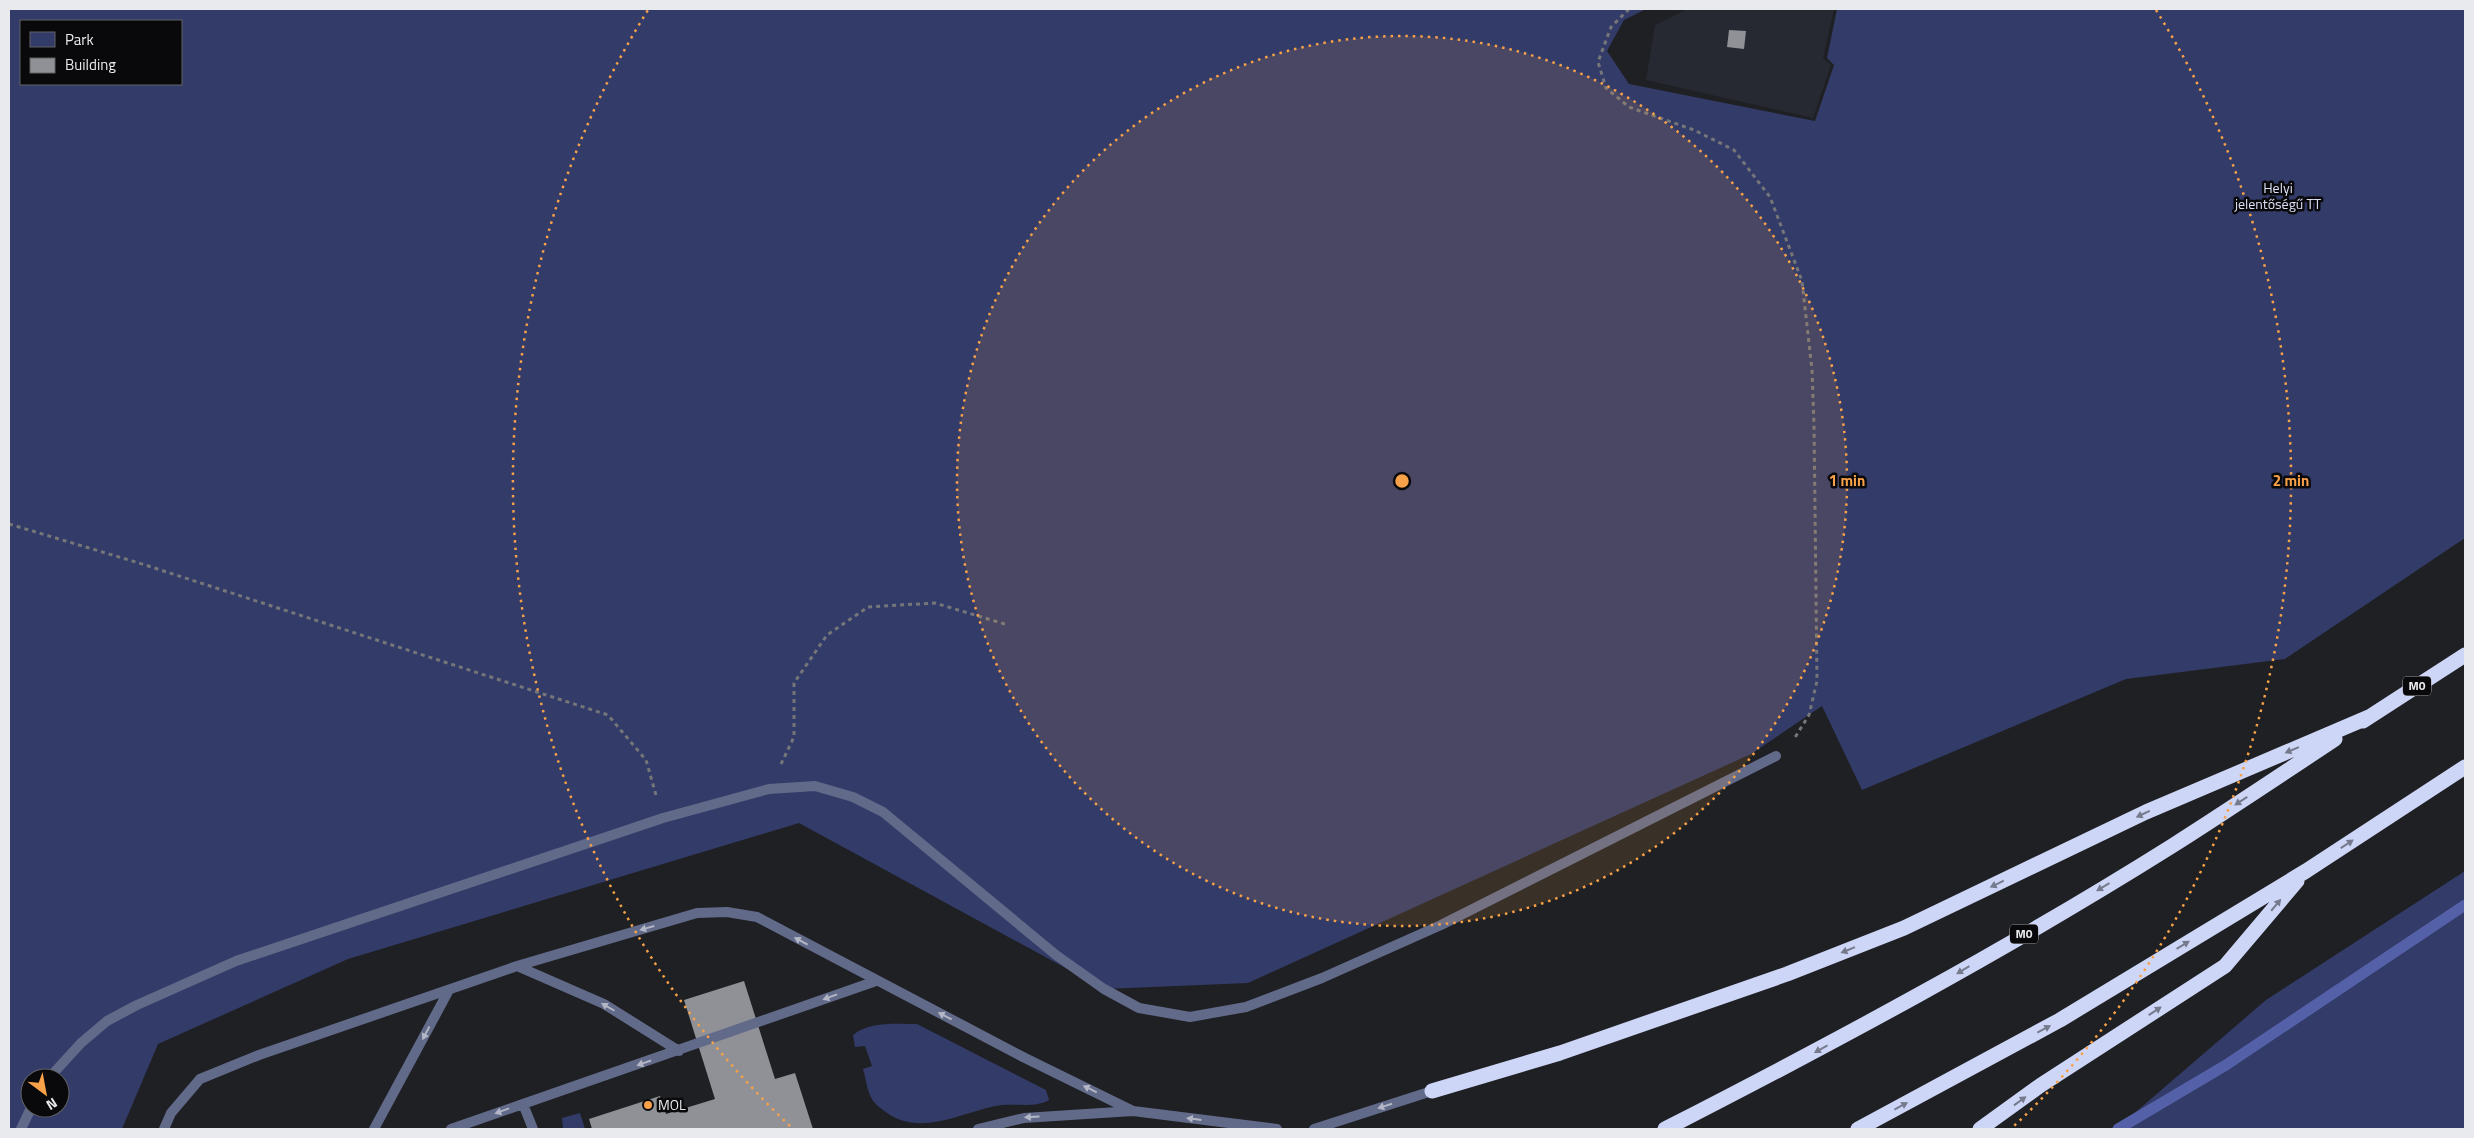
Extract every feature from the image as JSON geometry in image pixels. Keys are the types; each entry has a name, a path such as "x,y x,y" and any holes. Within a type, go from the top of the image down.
{"highway":[{"name":"M0","path":"1665,1129 1803,1059 1952,977 2172,846 2465,656"},
{"path":"1432,1091 1560,1053 1788,974 1904,928 2146,812 2369,717"},
{"path":"1858,1129 2060,1020 2306,871 2465,767"},
{"path":"1980,1129 2040,1085 2225,966 2306,871"}],"lane":[{"path":"58,1068 81,1043 108,1021 137,1005 236,961 663,818 769,789 815,786 854,797 883,812 1056,955 1104,989 1139,1008 1190,1018 1246,1007 1322,978 1441,925 1776,756"},
{"path":"164,1129 171,1113 200,1079 259,1055 517,966 697,913 727,912 757,918 876,981 1133,1111"},
{"path":"517,966 604,1004 679,1051"},
{"path":"451,1129 476,1125 523,1104 876,981"},
{"path":"374,1129 449,990"},
{"path":"1314,1129 1432,1091"},
{"path":"523,1104 533,1129"},
{"path":"978,1129 1024,1118 1133,1111 1277,1129"}],"path":[{"path":"1629,9 1612,27 1598,62 1606,88 1629,107 1694,130 1734,150 1770,196 1802,280 1812,370 1817,681 1809,715 1795,738 1776,756"},
{"path":"9,524 139,563 608,715 646,760 663,818"},
{"path":"769,789 794,737 794,683 827,635 868,607 935,603 1008,625"}],"shaded area":[{"path":"1688,9 1834,9 1823,58 1831,65 1813,118 1646,80 1655,25"}],"green space":[{"name":"Helyi jelentőségű TT","path":"9,9 1646,9 1624,20 1607,51 1629,84 1815,121 1834,65 1827,58 1837,9 2465,9 2465,538 2285,659 2126,679 1862,790 1822,706 1751,754 1248,983 1104,989 799,823 348,959 158,1044 122,1129 9,1129"},
{"path":"2465,871 2465,1129 2116,1129 2266,1000"},
{"path":"917,1024 1046,1090 1049,1100 1030,1105 995,1106 938,1122 910,1122 896,1118 878,1106 870,1096 863,1069 872,1066 865,1046 855,1047 853,1035 875,1025"},
{"path":"580,1113 585,1129 563,1129 562,1118"}],"building":[{"path":"1729,30 1746,31 1744,49 1727,47"},
{"path":"744,981 775,1079 795,1073 813,1129 592,1129 589,1119 660,1096 666,1114 715,1099 684,1000"}],"waterway":[{"path":"2118,1129 2226,1065 2465,905"}],"place":[{"name":"MOL","path":"648,1105"}]}
